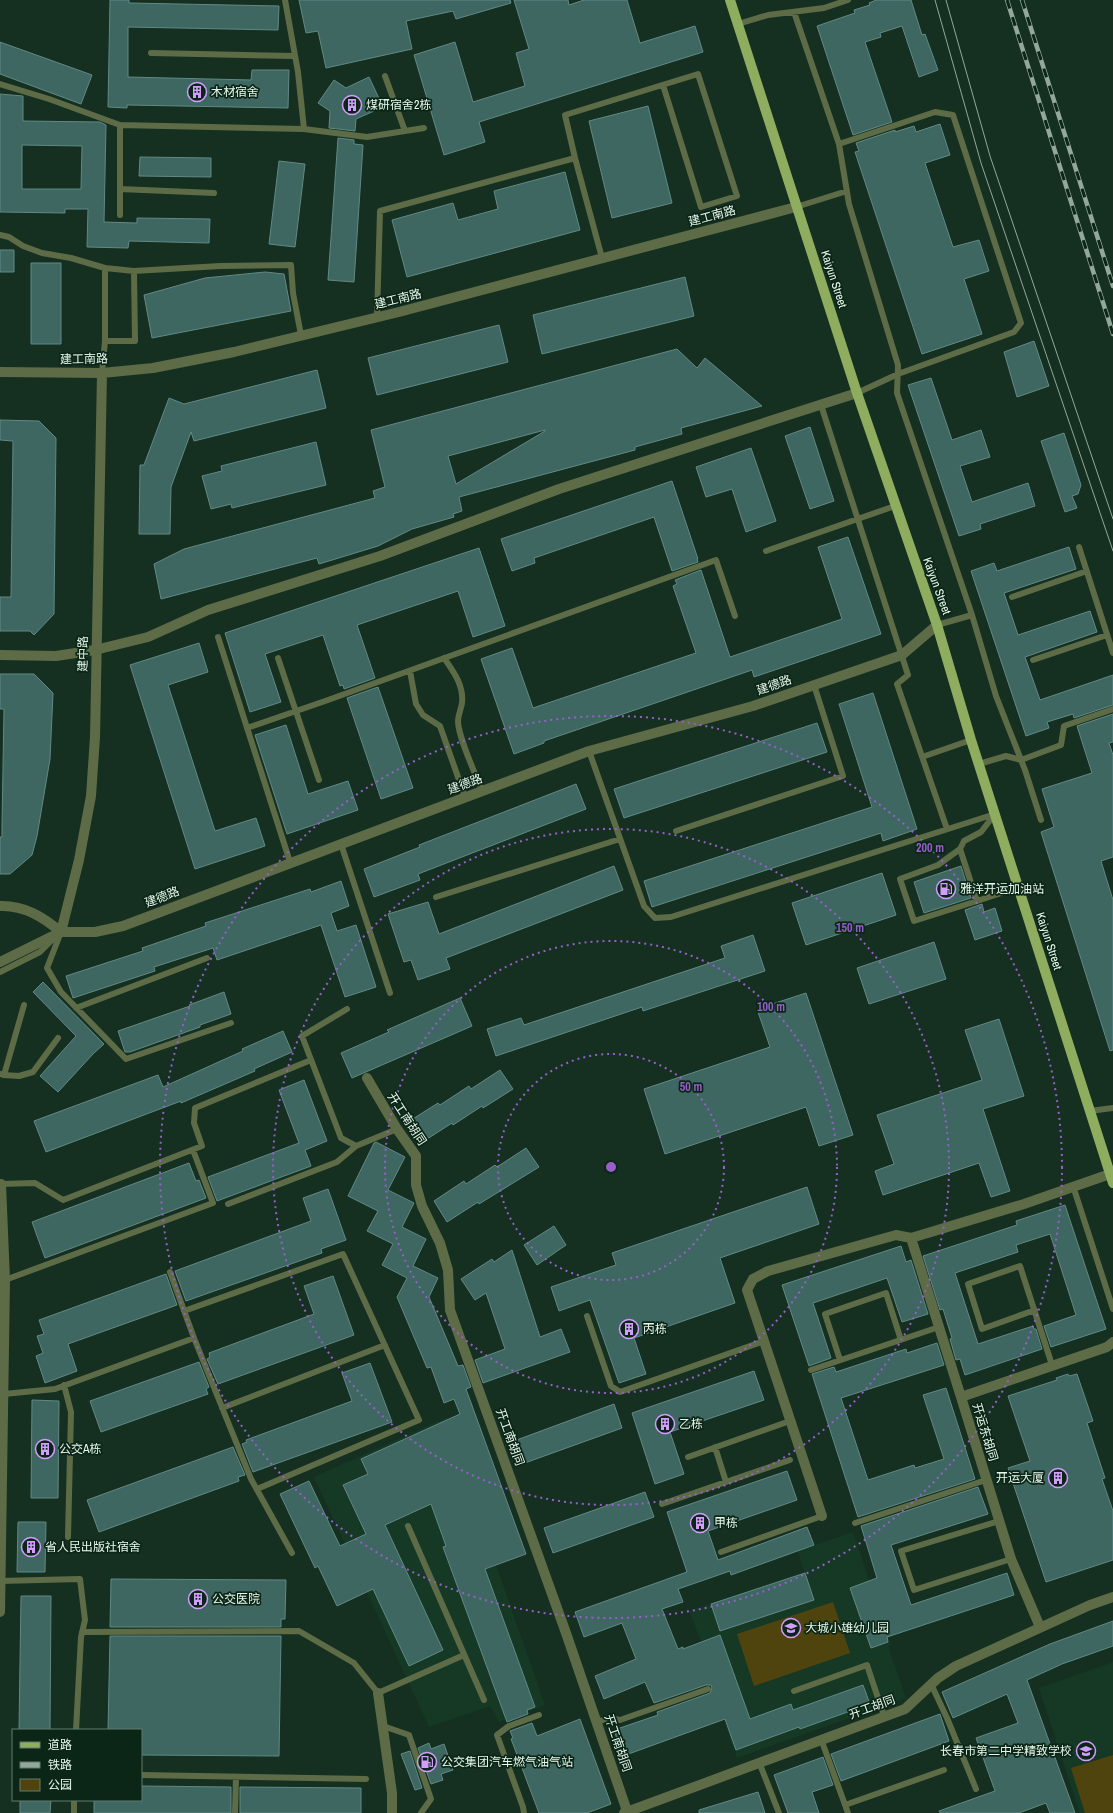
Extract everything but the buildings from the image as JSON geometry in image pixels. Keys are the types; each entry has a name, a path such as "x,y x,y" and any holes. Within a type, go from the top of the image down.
{"main road":[{"name":"Kaiyun Street","path":"730,0 857,393 937,625 970,740 1112,1177"}],"street":[{"name":"建工南路","path":"0,372 102,373 152,368 234,352 377,318 796,207"},
{"name":"建中路","path":"61,932 79,860 91,796 95,737 95,650 102,373"},
{"path":"0,655 56,656 95,650 148,637 208,610 380,556 559,489 857,393"},
{"name":"建德路","path":"0,962 61,932 95,932 123,926 290,862 589,751 753,706 902,655 937,625"},
{"path":"0,906 23,909 42,916 61,932"},
{"name":"开工南胡同","path":"367,1078 397,1129 416,1156 416,1184 422,1206 440,1243 448,1270 450,1310 566,1633 597,1722 625,1812"},
{"path":"822,1516 747,1290 753,1279 768,1271 896,1235 911,1238 1024,1204 1073,1186 1112,1177"},
{"path":"0,1184 5,1280 2,1306 4,1394 0,1480 0,1612"},
{"path":"911,1238 961,1397"},
{"name":"开运东胡同","path":"1040,1627 1011,1559 961,1397 1108,1347 1113,1342"},
{"name":"开工胡同","path":"625,1812 905,1708 931,1684 956,1666 1090,1605 1113,1597"},
{"path":"378,1693 392,1793 392,1813"}],"lane":[{"path":"285,0 295,56 304,129"},
{"path":"738,24 768,15 824,8 848,0"},
{"path":"794,12 839,144 850,204 898,365 897,394 972,615 996,696 1021,760 1041,820"},
{"path":"151,53 295,56"},
{"path":"602,258 565,115 698,74 737,196 701,207 663,85"},
{"path":"385,76 405,131"},
{"path":"0,84 49,99 120,126 304,129 367,137 424,128"},
{"path":"839,144 935,112 953,115 1021,322 1014,332 898,374 857,393"},
{"path":"120,126 120,215"},
{"path":"377,318 380,212 575,158"},
{"path":"120,189 214,194"},
{"path":"796,207 847,191"},
{"path":"0,235 8,237 23,246 42,253 71,258 105,268 134,271 220,266 291,265 293,293 301,335"},
{"path":"102,373 105,342 105,268"},
{"path":"105,342 135,341 134,271"},
{"path":"821,405 908,674 898,684 947,830"},
{"path":"766,550 895,506"},
{"path":"1079,547 1113,653"},
{"path":"247,728 410,671 716,560 735,616"},
{"path":"1012,597 1087,571"},
{"path":"937,625 972,615"},
{"path":"1034,660 1107,635"},
{"path":"218,637 290,862"},
{"path":"278,658 319,780"},
{"path":"444,658 454,672 462,690 461,710 458,720 461,736 482,791"},
{"path":"410,671 416,704 423,715 440,726 465,797"},
{"path":"676,831 843,776 814,685"},
{"path":"979,764 1006,756 1021,760 1061,745 1064,726 1113,709"},
{"path":"922,757 970,740"},
{"path":"589,751 644,906 655,918 671,917 995,814"},
{"path":"995,814 981,832 964,841 960,850 938,864 900,879 914,922 1019,887"},
{"path":"436,897 620,839"},
{"path":"341,844 390,993"},
{"path":"960,850 977,902"},
{"path":"0,972 40,952 61,932"},
{"path":"61,932 47,968 61,992 126,1059 231,1023"},
{"path":"76,1008 207,958"},
{"path":"24,1005 2,1075 19,1076 33,1072 58,1038"},
{"path":"347,1009 302,1036 341,1138 356,1146"},
{"path":"0,1184 35,1183 63,1200 192,1150 202,1146 194,1123 195,1108 311,1060"},
{"path":"1090,1111 1113,1108"},
{"path":"228,1204 337,1162 356,1146 397,1129"},
{"path":"5,1280 212,1203 192,1150"},
{"path":"1073,1186 1113,1309"},
{"path":"184,1311 343,1254 419,1420 257,1489"},
{"path":"1035,1310 982,1329 968,1284 1020,1266 1035,1310 1052,1365"},
{"path":"170,1272 222,1408 257,1489 292,1553"},
{"path":"840,1360 825,1314 886,1293 901,1340"},
{"path":"587,1316 611,1386 620,1392 764,1341"},
{"path":"811,1370 939,1327"},
{"path":"4,1394 55,1389 194,1338"},
{"path":"222,1408 385,1345"},
{"path":"64,1385 71,1412 68,1537"},
{"path":"688,1457 790,1421"},
{"path":"715,1448 726,1482"},
{"path":"662,1504 790,1460"},
{"path":"855,1523 986,1480"},
{"path":"721,1552 822,1516"},
{"path":"999,1521 901,1551 914,1590 1011,1559"},
{"path":"408,1526 484,1700"},
{"path":"0,1581 80,1579 85,1620 82,1632 76,1729"},
{"path":"82,1632 299,1631 354,1663 378,1693 464,1655"},
{"path":"794,1691 867,1665 884,1716"},
{"path":"931,1684 947,1718 976,1789"},
{"path":"597,1722 609,1718 620,1720 708,1689"},
{"path":"524,1813 498,1735 509,1726 539,1715"},
{"path":"383,1726 409,1735 431,1799 421,1813"},
{"path":"821,1739 848,1813"},
{"path":"759,1762 779,1813"},
{"path":"845,1805 944,1770"},
{"path":"142,1775 366,1779"},
{"path":"235,1813 236,1777"},
{"path":"74,1801 74,1813"}],"shaded area":[{"path":"445,1418 448,1418 460,1447 490,1548 545,1705 499,1722 490,1706 429,1727 314,1477"},
{"name":"大城小雄幼儿园","path":"853,1532 891,1645 888,1646 906,1698 737,1758 726,1727 716,1678 689,1611 804,1572 798,1551"},
{"name":"长春市第二中学精致学校","path":"1113,1662 1113,1813 1080,1813 1039,1688"}],"green space":[{"path":"833,1602 850,1653 754,1686 737,1634"},
{"path":"1113,1755 1113,1813 1085,1813 1071,1768"}],"tram line":[{"path":"935,0 981,163 1113,551"},
{"path":"946,0 990,156 1113,519"}],"railway":[{"path":"1007,0 1113,334"},
{"path":"1022,0 1113,286"}],"place":[{"name":"木材宿舍","path":"197,92"},
{"name":"煤研宿舍2栋","path":"352,105"},
{"name":"雅洋开运加油站","path":"946,889"},
{"name":"丙栋","path":"629,1329"},
{"name":"乙栋","path":"665,1424"},
{"name":"公交A栋","path":"45,1449"},
{"name":"开运大厦","path":"1058,1478"},
{"name":"甲栋","path":"700,1523"},
{"name":"省人民出版社宿舍","path":"31,1547"},
{"name":"公交医院","path":"198,1599"},
{"name":"大城小雄幼儿园","path":"791,1628"},
{"name":"长春市第二中学精致学校","path":"1086,1751"},
{"name":"公交集团汽车燃气油气站","path":"427,1762"}]}
